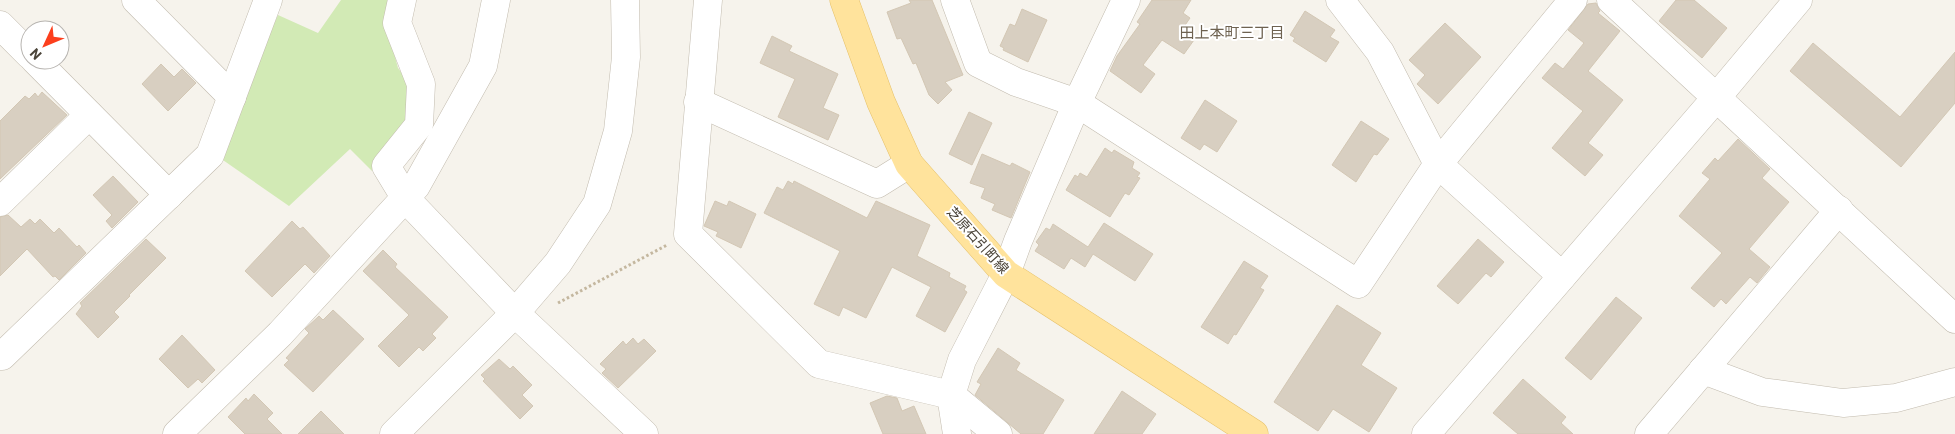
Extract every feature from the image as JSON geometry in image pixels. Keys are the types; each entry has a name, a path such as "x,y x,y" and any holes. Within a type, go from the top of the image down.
{"main road":[{"name":"芝原石引町線","path":"844,0 881,102 909,164 1006,274 1254,434"}],"street":[{"path":"136,0 232,97"},
{"path":"0,356 210,155 268,0"},
{"path":"402,0 397,23 421,84 419,125 386,166 406,199 633,431"},
{"path":"177,434 280,334 416,186 483,66 496,0"},
{"path":"394,434 515,312 558,263 597,204 618,131 626,57 625,0"},
{"path":"708,0 688,234 819,364 950,395 998,434"},
{"path":"955,0 978,63 1016,82 1078,103 1358,284 1438,164 1573,0"},
{"path":"957,434 950,395 962,360 1006,274 1018,241 1078,103 1126,0"},
{"path":"1340,0 1380,52 1438,164 1562,276"},
{"path":"1611,0 1955,318"},
{"path":"1426,434 1716,98 1798,0"},
{"path":"2,31 20,46"},
{"path":"45,70 169,195"},
{"path":"698,102 877,184 909,164"},
{"path":"0,202 89,115"},
{"path":"1649,434 1839,210"},
{"path":"1703,370 1762,392 1843,404 1896,398 1955,382"}],"path":[{"path":"553,306 688,234"}],"green space":[{"path":"341,0 387,0 388,31 398,68 411,85 411,114 372,171 350,149 289,206 220,158 241,96 278,15 318,33"}],"building":[{"path":"909,0 932,0 963,75 945,82 952,90 938,104 929,95 916,63 913,64 901,38 897,39 887,12 911,3"},
{"path":"1152,0 1191,0 1183,13 1190,18 1181,31 1194,40 1184,54 1162,40 1143,65 1155,74 1141,93 1110,71 1117,56 1140,24 1137,22"},
{"path":"1676,0 1694,0 1727,28 1702,58 1659,21"},
{"path":"1596,3 1600,11 1598,13 1620,31 1588,71 1623,100 1588,143 1603,155 1585,176 1552,148 1583,111 1542,78 1555,63 1563,69 1584,43 1568,30 1588,4"},
{"path":"1022,9 1047,20 1028,62 1003,50 1004,48 1000,46 1010,24 1015,26"},
{"path":"1305,11 1335,30 1330,37 1339,42 1326,62 1293,41 1295,38 1290,35"},
{"path":"1445,23 1481,57 1438,104 1417,84 1425,75 1409,60"},
{"path":"772,36 792,46 789,51 838,74 823,108 839,115 828,140 778,117 795,79 760,63"},
{"path":"1813,43 1900,117 1955,52 1955,103 1901,167 1790,71"},
{"path":"161,64 174,77 182,69 196,83 168,111 142,84"},
{"path":"42,92 67,115 0,179 0,121 25,96 29,99 35,93 38,97"},
{"path":"1205,100 1237,121 1217,152 1204,144 1200,150 1181,138"},
{"path":"969,112 992,123 972,165 949,154"},
{"path":"1361,121 1389,139 1377,155 1374,154 1356,182 1332,165"},
{"path":"1738,139 1770,169 1762,178 1789,202 1749,249 1770,267 1757,283 1750,277 1726,304 1721,299 1714,307 1691,288 1722,253 1679,216 1710,179 1702,173 1715,158 1718,161"},
{"path":"1105,148 1112,153 1114,150 1134,162 1132,168 1140,173 1137,177 1140,178 1129,195 1125,193 1110,217 1066,190 1075,175 1078,177 1080,173 1087,177"},
{"path":"982,154 1010,166 1012,163 1030,172 1011,218 992,210 995,204 981,198 985,188 970,183"},
{"path":"113,176 138,202 112,228 106,221 112,215 93,195"},
{"path":"788,181 793,184 794,181 867,218 876,201 930,225 917,256 950,273 949,277 966,286 964,290 967,292 945,332 916,316 931,287 892,267 866,318 843,307 839,316 814,304 840,251 764,213 777,187 783,190"},
{"path":"715,201 727,206 729,201 756,214 741,248 716,236 718,232 704,226"},
{"path":"8,215 21,227 30,219 35,224 40,219 54,233 59,228 77,247 79,245 86,253 59,280 55,276 53,277 27,249 0,276 0,217"},
{"path":"292,221 300,229 303,227 330,256 314,273 305,264 272,297 245,271"},
{"path":"1104,223 1153,254 1135,281 1093,254 1085,267 1071,258 1064,269 1035,251 1039,245 1036,242 1046,228 1050,230 1053,224 1088,247"},
{"path":"146,239 166,258 114,312 119,317 98,338 76,314 82,306 80,303"},
{"path":"1478,239 1504,262 1491,277 1486,273 1458,304 1437,286"},
{"path":"383,250 397,264 395,267 448,317 432,334 436,338 423,351 419,347 399,367 378,346 409,315 363,271"},
{"path":"1244,261 1268,276 1260,288 1264,290 1236,335 1234,334 1228,344 1201,327"},
{"path":"1616,297 1642,318 1591,380 1565,358"},
{"path":"1337,305 1381,333 1361,365 1397,388 1369,432 1333,409 1318,431 1274,402"},
{"path":"333,310 364,339 313,392 284,365 289,360 286,358 309,333 305,329 319,316 323,320"},
{"path":"182,335 215,370 202,383 198,379 188,388 159,359"},
{"path":"633,338 638,344 644,339 656,351 618,388 602,373 606,369 600,364 623,341 626,345"},
{"path":"998,348 1020,363 1016,370 1064,400 1043,434 1021,434 975,395 981,384 977,382"},
{"path":"499,359 510,369 513,366 532,385 522,395 533,406 520,419 483,381 485,379 481,375"},
{"path":"1523,379 1566,417 1561,423 1573,434 1518,434 1493,413"},
{"path":"1122,391 1156,414 1142,434 1094,434"},
{"path":"254,394 273,413 267,419 282,434 245,434 228,417 246,398 248,401"},
{"path":"887,396 897,398 902,411 914,406 926,434 883,434 870,403"},
{"path":"321,411 344,434 298,434"}],"district":[{"name":"田上本町三丁目","path":"1232,33"}]}
